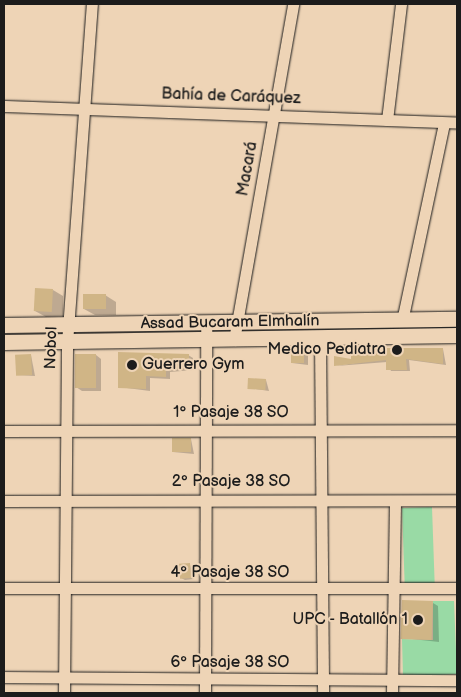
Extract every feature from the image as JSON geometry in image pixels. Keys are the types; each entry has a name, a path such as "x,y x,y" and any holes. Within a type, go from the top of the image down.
{"main road":[{"path":"4,325 206,324 457,319"},
{"name":"Assad Bucaram Elmhalín","path":"4,342 456,338"}],"street":[{"name":"Nobol","path":"64,693 68,430 67,342 92,4"},
{"name":"Macará","path":"234,340 293,4"},
{"path":"387,120 401,4"},
{"name":"Bahía de Caráquez","path":"4,106 275,114 457,124"},
{"path":"402,320 444,123"},
{"path":"205,693 203,428 206,324"},
{"path":"320,339 323,693"},
{"name":"1º Pasaje 38 SO","path":"4,431 203,428 457,430"},
{"name":"2º Pasaje 38 SO","path":"4,501 204,497 395,501 457,500"},
{"path":"392,693 395,501"},
{"name":"4º Pasaje 38 SO","path":"4,588 203,590 457,588"},
{"name":"6º Pasaje 38 SO","path":"4,677 204,680 323,678 392,681 457,680"}],"green space":[{"path":"432,507 435,586 405,587 402,508"},
{"path":"433,601 454,601 457,674 403,677 402,639 433,640"}],"building":[{"path":"35,288 53,289 52,312 34,311"},
{"path":"83,294 106,294 106,309 83,309"},
{"path":"370,348 443,348 443,364 406,359 407,370 386,370 386,360 334,366 334,356 351,359 351,350"},
{"path":"291,350 304,350 304,363 291,363"},
{"path":"118,352 189,354 189,368 166,370 166,377 146,376 146,389 118,388"},
{"path":"31,354 32,375 16,376 15,355"},
{"path":"75,354 96,354 96,388 75,388"},
{"path":"248,378 266,379 265,390 247,389"},
{"path":"172,438 191,438 191,452 172,452"},
{"path":"190,563 191,578 180,579 179,564"},
{"name":"UPC - Batallón 1","path":"402,600 433,601 432,640 401,639"}],"place":[{"name":"Medico Pediatra","path":"397,350"},
{"name":"Guerrero Gym","path":"132,365"},
{"name":"UPC - Batallón 1","path":"418,620"}]}
